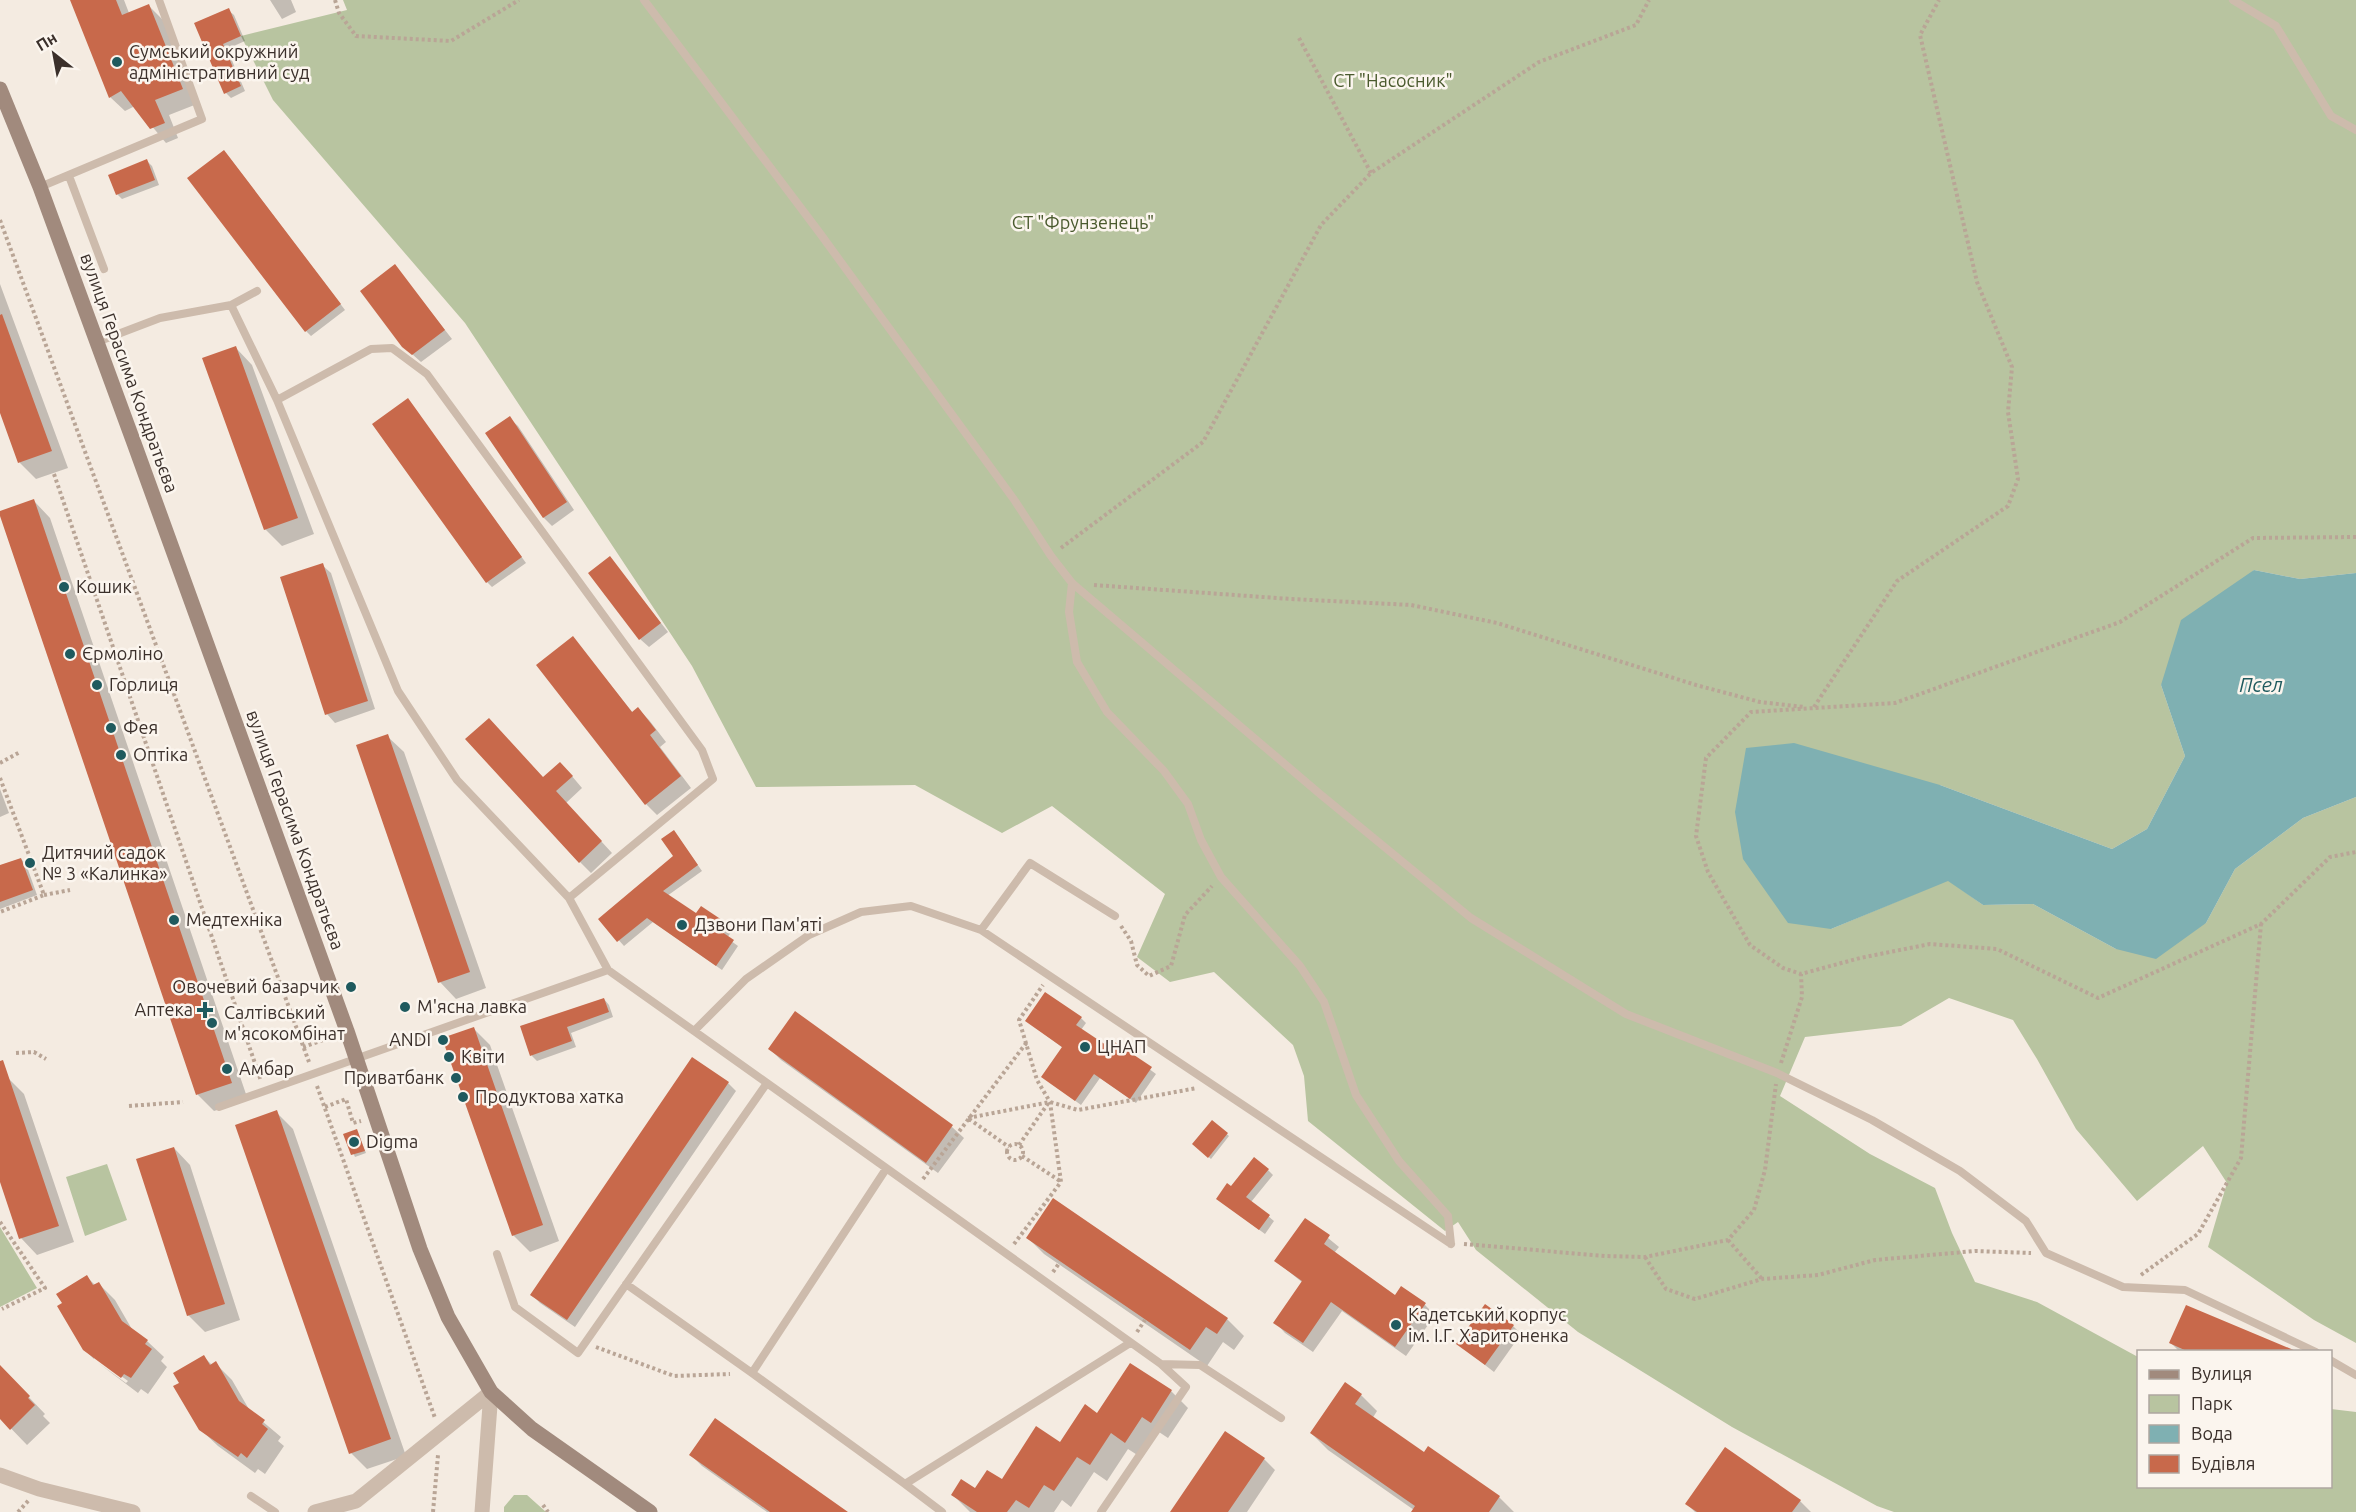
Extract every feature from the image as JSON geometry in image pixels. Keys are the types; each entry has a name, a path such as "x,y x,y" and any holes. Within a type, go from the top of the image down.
{"main road":[{"name":"вулиця Герасима Кондратьєва","path":"0,89 40,187 97,342 356,1059 420,1249 448,1317 491,1392 532,1429 650,1512"}],"street":[{"path":"315,1512 356,1501 491,1392"},
{"path":"482,1512 491,1392"},
{"path":"2,1474 39,1489 134,1512"}],"lane":[{"path":"40,187 202,119 159,0"},
{"path":"644,0 914,361 1072,583 1320,794 1471,918 1626,1014 1778,1073 1872,1120 1960,1171 2026,1221 2046,1253 2086,1273 2123,1287 2185,1290 2312,1350"},
{"path":"2233,0 2276,26 2331,116 2356,130"},
{"path":"69,176 104,269"},
{"path":"97,342 160,318 231,305 257,291"},
{"path":"231,305 277,400 398,691 457,780 569,898 608,970 1161,1364 1186,1387 1101,1512"},
{"path":"277,400 371,349 392,348 427,374 702,750 713,779 569,898"},
{"path":"694,1031 746,980 809,935 861,912 911,906 981,930 1451,1244 1448,1216 1399,1161 1356,1095 1324,1002 1300,966 1221,877 1201,840 1188,804 1164,771 1107,712 1077,662 1069,612 1072,583"},
{"path":"981,930 1030,863 1115,916"},
{"path":"219,1107 608,970"},
{"path":"498,1254 515,1307 578,1353 767,1083"},
{"path":"752,1373 886,1169"},
{"path":"626,1284 942,1512"},
{"path":"905,1484 1130,1342"},
{"path":"2332,1361 2356,1375"},
{"path":"1161,1364 1200,1365 1281,1418"},
{"path":"251,1496 275,1512"},
{"path":"340,1512 356,1501"}],"path":[{"path":"335,0 339,13 356,36 451,41 519,0"},
{"path":"1051,556 1203,442 1321,225 1371,173 1539,62 1636,25 1650,0"},
{"path":"1814,708 1897,581 2008,506 2018,479 2008,412 2012,367 1977,282 1920,35 1939,0"},
{"path":"1299,38 1371,173"},
{"path":"0,220 410,1342 440,1434 433,1512"},
{"path":"54,474 264,1091"},
{"path":"2356,537 2253,537 2120,622 1895,703 1751,712 1706,758 1696,836 1708,872 1750,945 1783,968 1801,974 1860,958 1930,944 1997,949 2098,998 2261,924 2330,856 2356,852"},
{"path":"1072,583 1411,605 1497,623 1696,685 1760,702 1814,708"},
{"path":"0,763 20,752"},
{"path":"0,778 44,895"},
{"path":"1115,916 1131,941 1137,966 1149,975 1171,966 1185,915 1221,877"},
{"path":"0,912 44,895 70,890"},
{"path":"2123,1287 2198,1234 2241,1158 2261,924"},
{"path":"1478,1245 1605,1256 1646,1257 1728,1240 1754,1210 1762,1180 1778,1073 1792,1035 1802,997 1801,974"},
{"path":"1006,1254 1061,1182 1050,1102 1037,1080 1019,1020 1050,975"},
{"path":"303,1047 326,1040"},
{"path":"916,1189 1027,1042"},
{"path":"16,1053 34,1052 46,1059"},
{"path":"387,1083 409,1075"},
{"path":"968,1118 1050,1102 1078,1110 1215,1085"},
{"path":"325,1107 346,1099 353,1123 375,1116"},
{"path":"129,1106 183,1102"},
{"path":"1019,1145 1050,1102"},
{"path":"968,1118 1009,1147"},
{"path":"1014,1144 1019,1145 1023,1150 1022,1156 1017,1160 1010,1158 1007,1153 1009,1147 1014,1144"},
{"path":"1022,1156 1061,1182"},
{"path":"0,1222 45,1288 2,1310"},
{"path":"1728,1240 1762,1279"},
{"path":"1646,1257 1666,1289 1695,1299 1762,1279 1818,1275 1875,1260 1975,1251 2046,1253"},
{"path":"585,1343 674,1376 752,1373"},
{"path":"543,1504 548,1512"}],"green space":[{"path":"343,0 2356,0 2356,573 2300,579 2254,570 2161,685 2185,756 2147,829 2112,849 1940,785 1831,929 1948,880 1983,905 2033,904 2116,949 2206,923 2235,869 2303,818 2356,797 2356,1343 2314,1320 2208,1247 2227,1183 2203,1146 2137,1201 2076,1129 2013,1020 1949,998 1901,1026 1805,1037 1780,1096 1870,1154 1935,1188 1952,1233 1975,1282 2037,1302 2137,1356 2137,1488 2332,1488 2332,1409 2356,1412 2356,1512 1894,1512 1877,1506 1732,1427 1578,1332 1476,1250 1458,1222 1445,1231 1308,1121 1304,1076 1293,1045 1214,972 1170,982 1137,957 1165,894 1052,806 1002,833 915,785 756,787 692,666 465,323 273,100 241,36 347,10"},
{"path":"107,1164 127,1220 85,1236 66,1177"},
{"path":"0,1227 37,1288 0,1307"},
{"path":"514,1495 527,1495 546,1512 504,1512 504,1507"}],"water":[{"name":"Псел","path":"2254,570 2300,579 2356,573 2356,797 2303,818 2235,869 2206,923 2156,959 2116,949 2033,904 1983,905 1948,881 1831,929 1788,923 1743,859 1735,812 1746,748 1794,743 1940,785 2112,849 2147,829 2185,756 2161,685 2181,620"}],"building":[{"name":"Сумський окружний адміністративний суд","path":"70,0 116,0 122,15 149,4 183,89 155,100 165,123 150,129 121,91 109,98"},
{"path":"229,8 241,36 223,44 241,86 224,94 194,23"},
{"path":"224,150 341,304 305,332 187,178"},
{"path":"147,159 155,180 116,195 108,175"},
{"path":"395,264 445,330 412,355 402,347 360,291"},
{"path":"2,314 52,451 18,463 0,413 0,315"},
{"path":"236,346 298,518 264,530 202,358"},
{"path":"408,398 522,557 486,583 372,424"},
{"path":"510,416 567,502 543,518 485,433"},
{"path":"34,499 232,1083 196,1095 0,516 0,511"},
{"path":"610,556 661,623 639,640 588,573"},
{"path":"323,563 368,701 325,715 280,577"},
{"path":"573,636 632,712 638,707 656,730 650,735 681,776 645,805 536,665"},
{"path":"489,718 543,777 560,762 573,776 556,791 602,841 579,863 465,739"},
{"path":"388,734 470,972 438,983 356,745"},
{"path":"674,830 698,865 663,891 696,913 701,906 728,924 722,932 734,940 716,966 647,918 617,942 598,919 673,856 661,839"},
{"path":"21,858 33,890 0,902 0,865"},
{"name":"ЦНАП","path":"1045,992 1082,1017 1076,1025 1109,1047 1113,1041 1152,1067 1130,1099 1094,1074 1075,1101 1041,1077 1062,1047 1025,1021"},
{"path":"604,998 609,1012 567,1027 572,1041 530,1056 520,1026"},
{"path":"795,1011 953,1125 926,1163 768,1049"},
{"path":"474,1027 543,1225 512,1236 442,1038"},
{"path":"692,1057 729,1082 567,1320 530,1295"},
{"path":"3,1060 59,1226 19,1239 0,1182 0,1061"},
{"path":"277,1110 391,1439 349,1454 235,1125"},
{"path":"1212,1120 1228,1133 1208,1158 1192,1144"},
{"name":"Digma","path":"357,1129 365,1151 351,1155 343,1134"},
{"path":"174,1147 225,1304 187,1316 136,1159"},
{"path":"1254,1157 1269,1169 1246,1197 1270,1215 1259,1230 1216,1199 1227,1183 1231,1186"},
{"path":"1053,1198 1228,1318 1217,1334 1206,1327 1190,1350 1026,1238"},
{"path":"1305,1218 1330,1235 1324,1244 1395,1295 1401,1286 1426,1303 1395,1347 1331,1302 1303,1343 1273,1323 1302,1281 1274,1261"},
{"path":"87,1275 93,1285 99,1282 122,1321 148,1340 145,1344 152,1349 131,1378 124,1374 121,1378 83,1350 57,1306 62,1303 56,1294"},
{"path":"1485,1304 1514,1325 1485,1365 1456,1344"},
{"path":"2186,1305 2294,1350 2185,1350 2169,1343"},
{"path":"204,1355 210,1365 216,1361 239,1401 265,1420 262,1424 268,1429 247,1458 241,1453 238,1457 199,1430 173,1386 179,1383 173,1373"},
{"path":"1130,1363 1172,1390 1151,1423 1142,1417 1125,1443 1111,1433 1090,1465 1077,1457 1054,1491 1044,1485 1029,1508 1016,1500 1007,1512 977,1512 951,1495 961,1479 975,1488 987,1470 1002,1479 1036,1426 1060,1442 1085,1404 1097,1413"},
{"path":"0,1365 30,1396 28,1398 35,1405 10,1430 0,1419"},
{"path":"1345,1382 1362,1394 1355,1404 1424,1452 1428,1446 1500,1496 1489,1512 1411,1512 1415,1506 1310,1433"},
{"path":"715,1418 848,1512 770,1512 689,1455"},
{"path":"1225,1431 1265,1458 1228,1512 1170,1512"},
{"path":"1725,1447 1801,1500 1792,1512 1697,1512 1685,1504"}],"place":[{"name":"Сумський окружний адміністративний суд","path":"117,62"},
{"name":"Кошик","path":"64,587"},
{"name":"Єрмоліно","path":"70,654"},
{"name":"Горлиця","path":"97,685"},
{"name":"Фея","path":"111,728"},
{"name":"Оптіка","path":"121,755"},
{"name":"Дитячий садок № 3 «Калинка»","path":"30,863"},
{"name":"Медтехніка","path":"174,920"},
{"name":"Дзвони Пам'яті","path":"682,925"},
{"name":"Овочевий базарчик","path":"351,987"},
{"name":"М'ясна лавка","path":"405,1007"},
{"name":"Аптека","path":"205,1010"},
{"name":"Салтівський м'ясокомбінат","path":"212,1023"},
{"name":"ANDI","path":"443,1040"},
{"name":"ЦНАП","path":"1085,1047"},
{"name":"Квіти","path":"449,1057"},
{"name":"Амбар","path":"227,1069"},
{"name":"Приватбанк","path":"456,1078"},
{"name":"Продуктова хатка","path":"463,1097"},
{"name":"Digma","path":"354,1142"},
{"name":"Кадетський корпус ім. І.Г. Харитоненка","path":"1396,1325"}],"park label":[{"name":"СТ \"Насосник\"","path":"1393,81"},
{"name":"СТ \"Фрунзенець\"","path":"1083,223"}]}
